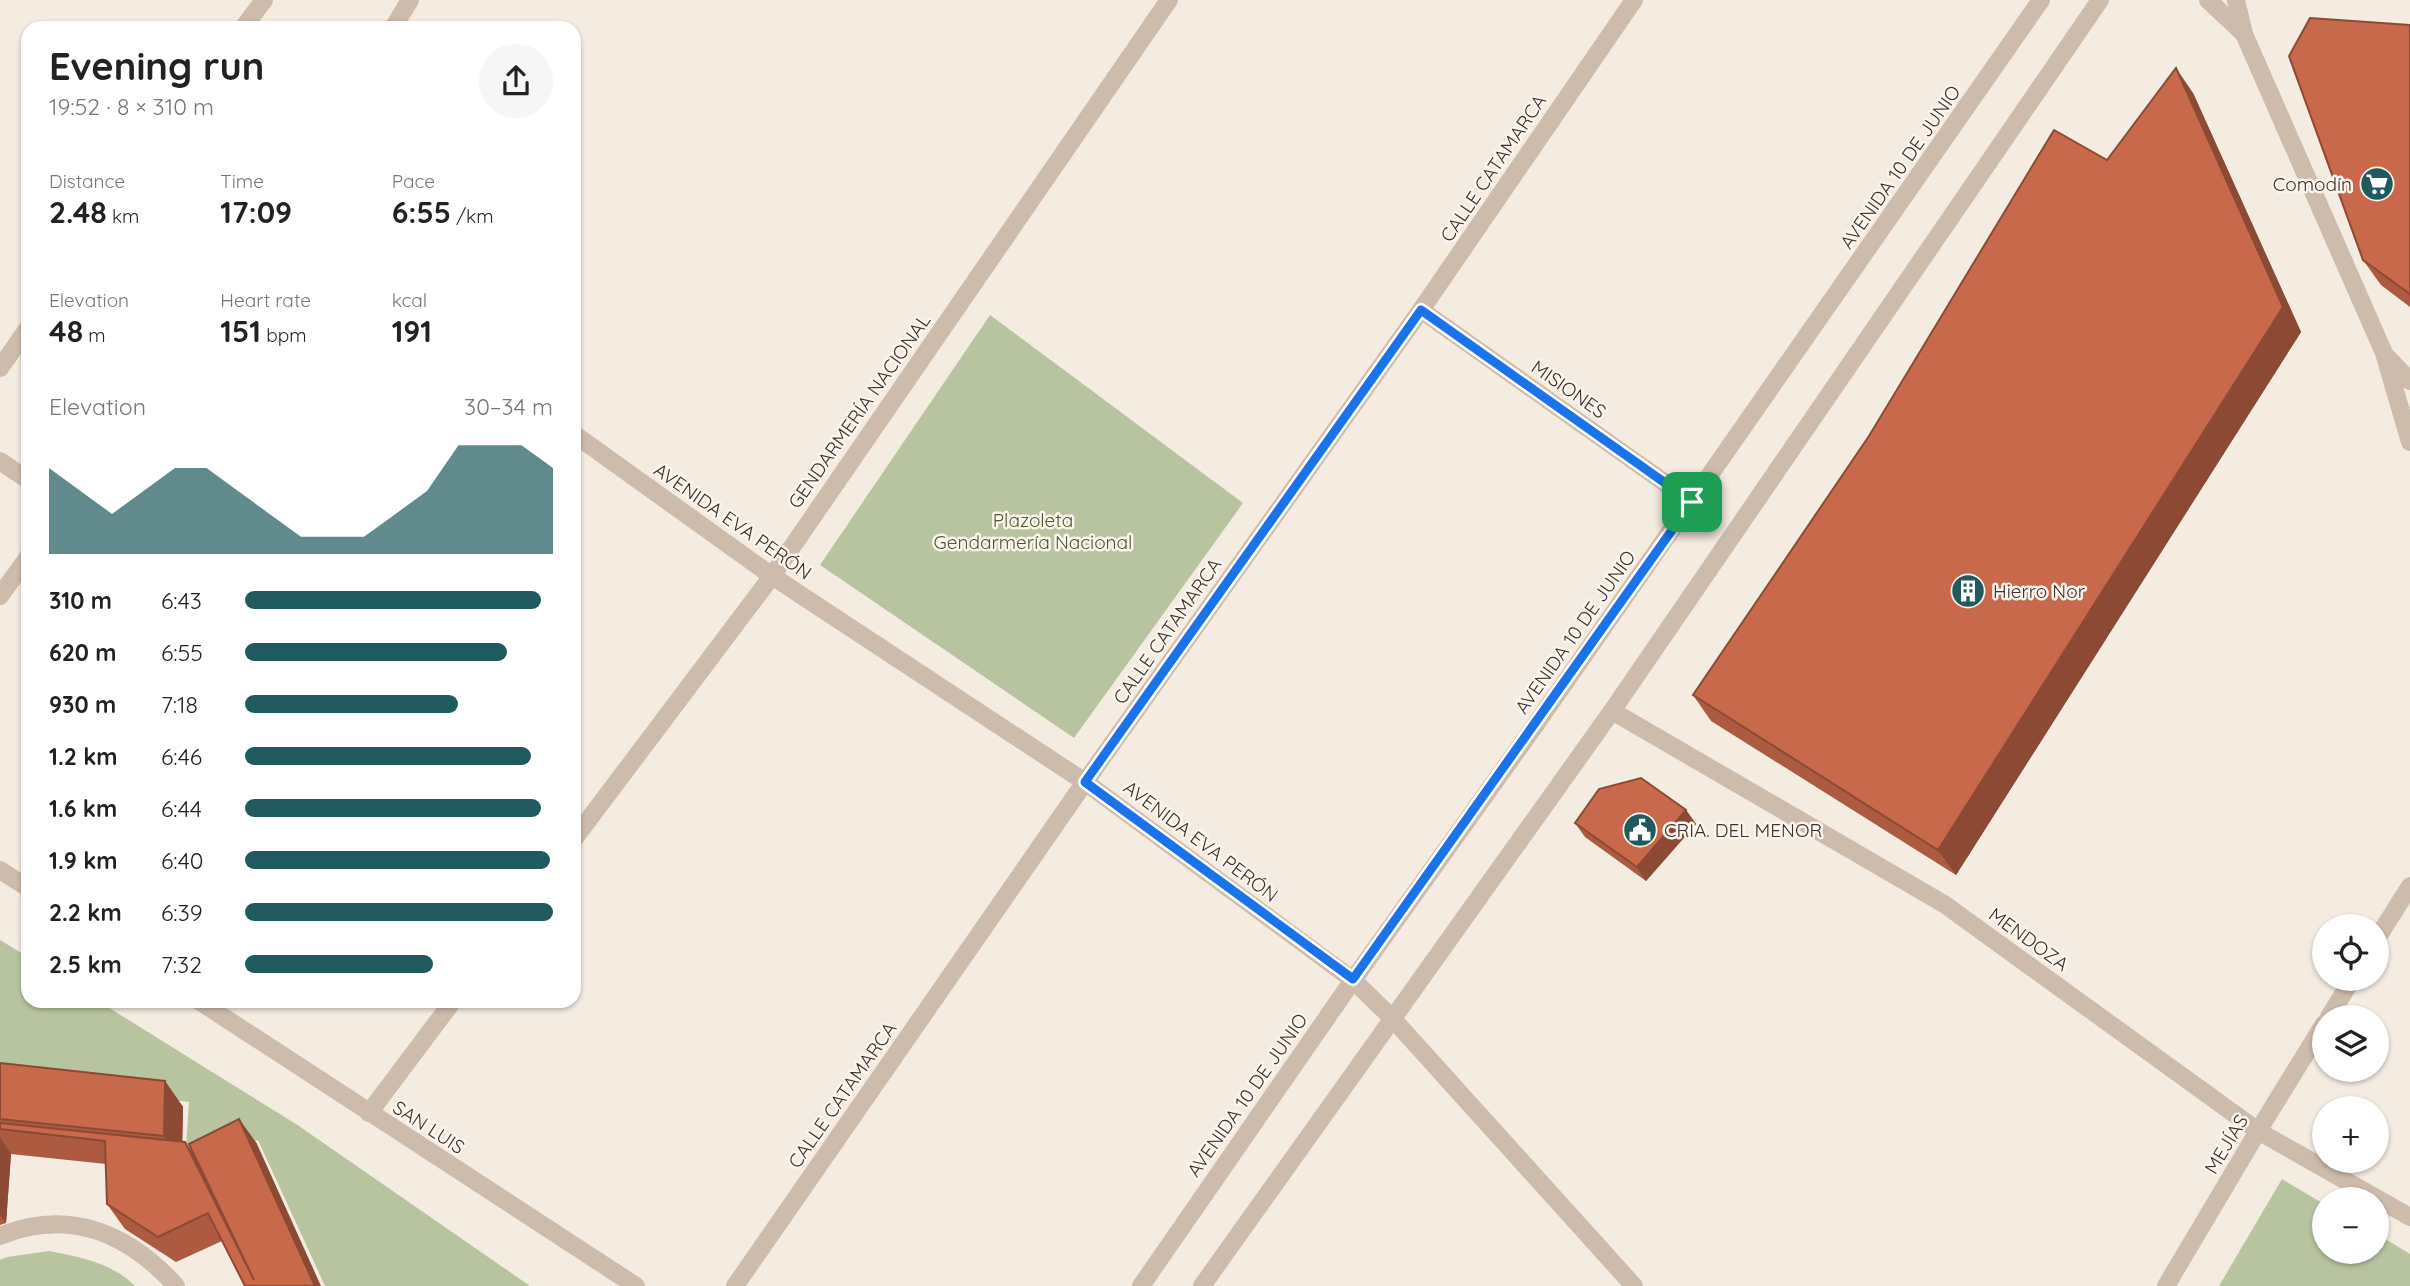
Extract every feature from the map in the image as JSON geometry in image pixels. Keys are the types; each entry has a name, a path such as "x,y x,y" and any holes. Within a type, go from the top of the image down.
{"street":[{"path":"248,21 264,0"},
{"path":"398,21 411,0"},
{"name":"GENDARMERÍA NACIONAL","path":"581,830 772,576 1169,0"},
{"name":"CALLE CATAMARCA","path":"734,1286 1085,782 1421,310 1633,0"},
{"name":"AVENIDA 10 DE JUNIO","path":"1141,1286 1353,979 1692,502 2041,0"},
{"path":"1202,1286 1612,711 2101,0"},
{"path":"2208,0 2244,34"},
{"path":"2236,0 2244,34 2384,353 2410,442"},
{"name":"MISIONES","path":"1421,310 1692,502"},
{"path":"0,368 21,338"},
{"path":"2384,353 2410,382"},
{"name":"AVENIDA EVA PERÓN","path":"581,439 772,576 1085,782 1353,979 1392,1018 1634,1286"},
{"path":"0,461 21,475"},
{"path":"0,596 21,567"},
{"name":"MENDOZA","path":"1612,711 1944,904 2258,1131 2410,1217"},
{"path":"0,870 21,884"},
{"path":"2389,919 2410,886"},
{"name":"SAN LUIS","path":"210,1008 636,1286"},
{"path":"369,1113 448,1008"},
{"name":"MEJÍAS","path":"2166,1286 2312,1043"},
{"path":"0,1236 24,1226 62,1224 96,1230 133,1248 161,1269 176,1286"}],"green space":[{"name":"Plazoleta Gendarmería Nacional","path":"990,315 1243,503 1074,738 820,565"},
{"path":"0,940 21,953 21,1008 109,1008 296,1124 530,1286 325,1286 258,1140 185,1162 189,1102 0,1079"},
{"path":"2282,1179 2312,1197 2312,1264 2389,1264 2389,1241 2410,1254 2410,1286 2219,1286"},
{"path":"49,1251 106,1266 135,1286 0,1286 0,1260"}],"building":[{"name":"Comodín","path":"2310,18 2410,25 2410,294 2363,260 2289,56"},
{"name":"Hierro Nor","path":"2176,68 2283,307 1938,850 1693,695 1869,436 2054,130 2107,160"},
{"name":"CRIA. DEL MENOR","path":"1641,778 1686,810 1637,867 1575,823 1599,789"},
{"path":"0,1063 165,1081 164,1136 0,1119"},
{"path":"239,1119 315,1286 245,1286 208,1213 158,1237 107,1204 105,1141 0,1129 0,1123 185,1142 254,1280 189,1144"}],"place":[{"name":"Comodín","path":"2377,184"},
{"name":"Hierro Nor","path":"1968,591"},
{"name":"CRIA. DEL MENOR","path":"1640,830"}],"route":[{"path":"1421,310 1692,502 1353,979 1085,782 1421,310"}]}
